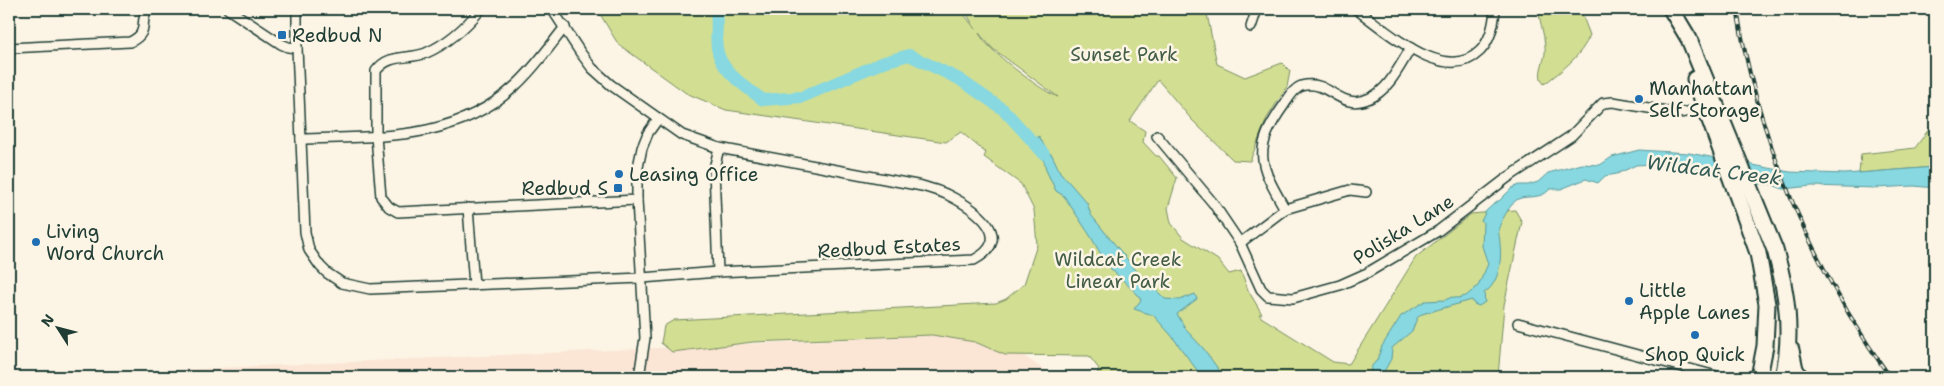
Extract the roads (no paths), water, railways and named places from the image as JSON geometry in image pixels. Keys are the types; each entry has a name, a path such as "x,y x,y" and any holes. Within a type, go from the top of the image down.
{"highway":[{"path":"1671,9 1689,39 1712,108 1747,200 1776,250 1787,305 1788,333 1783,377"},
{"path":"1747,200 1766,304 1765,346 1759,377"},
{"path":"1788,333 1795,369 1800,377"}],"street":[{"path":"9,48 130,42 139,38 144,30 145,12 148,9"},
{"path":"228,9 288,48 297,48"},
{"name":"Redbud Estates","path":"297,9 305,232 309,250 320,266 327,273 342,282 370,289 642,278 718,272 974,260 985,254 992,243 992,232 986,222 968,207 947,194 922,186 719,148 682,136 592,68 552,9"},
{"path":"481,9 464,29 443,45 424,54 392,58 380,65 376,71 376,136 381,197 389,207 398,212 637,200"},
{"path":"1251,27 1258,9"},
{"path":"1356,9 1367,12 1412,48 1430,58 1461,63 1475,57 1486,45 1495,9"},
{"path":"301,139 425,132 456,123 488,107 504,96 526,76 564,27"},
{"path":"1285,209 1263,166 1263,149 1269,125 1294,90 1307,84 1316,85 1338,97 1361,102 1372,97 1386,85 1412,48"},
{"name":"Poliska Lane","path":"1157,136 1213,203 1240,244 1261,289 1268,296 1293,298 1340,285 1367,273 1438,231 1507,178 1571,136 1603,103 1613,102 1678,113 1712,108"},
{"path":"639,377 645,338 637,172 642,148 648,133 658,119"},
{"path":"718,272 714,169 719,148"},
{"path":"1240,244 1285,209 1350,190 1366,192"},
{"path":"468,208 474,285"},
{"path":"1518,323 1720,377"}],"water":[{"path":"1039,136 1047,151 1052,155 1060,172 1087,203 1091,215 1135,269 1165,299 1180,300 1195,294 1197,299 1177,314 1187,331 1203,348 1224,377 1202,377 1171,335 1153,315 1134,309 1141,300 1138,295 1107,265 1064,196 1056,191 1044,161 1031,146"},
{"path":"1639,150 1689,153 1790,172 1845,174 1935,167 1935,188 1914,186 1875,188 1812,186 1783,189 1770,184 1755,184 1680,167 1654,164 1636,165 1617,174 1605,176 1598,183 1586,179 1561,189 1550,189 1542,195 1518,199 1508,211 1499,227 1500,264 1493,284 1484,293 1485,302 1479,306 1474,304 1472,300 1422,314 1417,318 1412,331 1392,348 1391,359 1381,377 1370,377 1371,367 1377,360 1382,346 1401,316 1425,301 1466,296 1478,286 1488,264 1482,246 1483,222 1481,221 1486,211 1512,188 1538,182 1548,173 1582,164 1600,165 1612,157"}],"waterway":[{"name":"Wildcat Creek","path":"715,9 717,18 717,48 723,64 735,78 763,100 802,97 884,62 909,55 959,79 1004,110 1044,154"}],"railway":[{"path":"1737,9 1746,58 1759,107 1774,155 1793,202 1813,248 1837,292 1862,336 1890,377"}],"place":[{"name":"Redbud N","path":"282,35"},
{"name":"Manhattan Self Storage","path":"1639,99"},
{"name":"Leasing Office","path":"619,174"},
{"name":"Redbud S","path":"618,188"},
{"name":"Living Word Church","path":"36,242"},
{"name":"Little Apple Lanes","path":"1629,301"},
{"name":"Shop Quick","path":"1695,335"}],"park label":[{"name":"Sunset Park","path":"1124,54"},
{"name":"Wildcat Creek Linear Park","path":"1118,270"}]}
